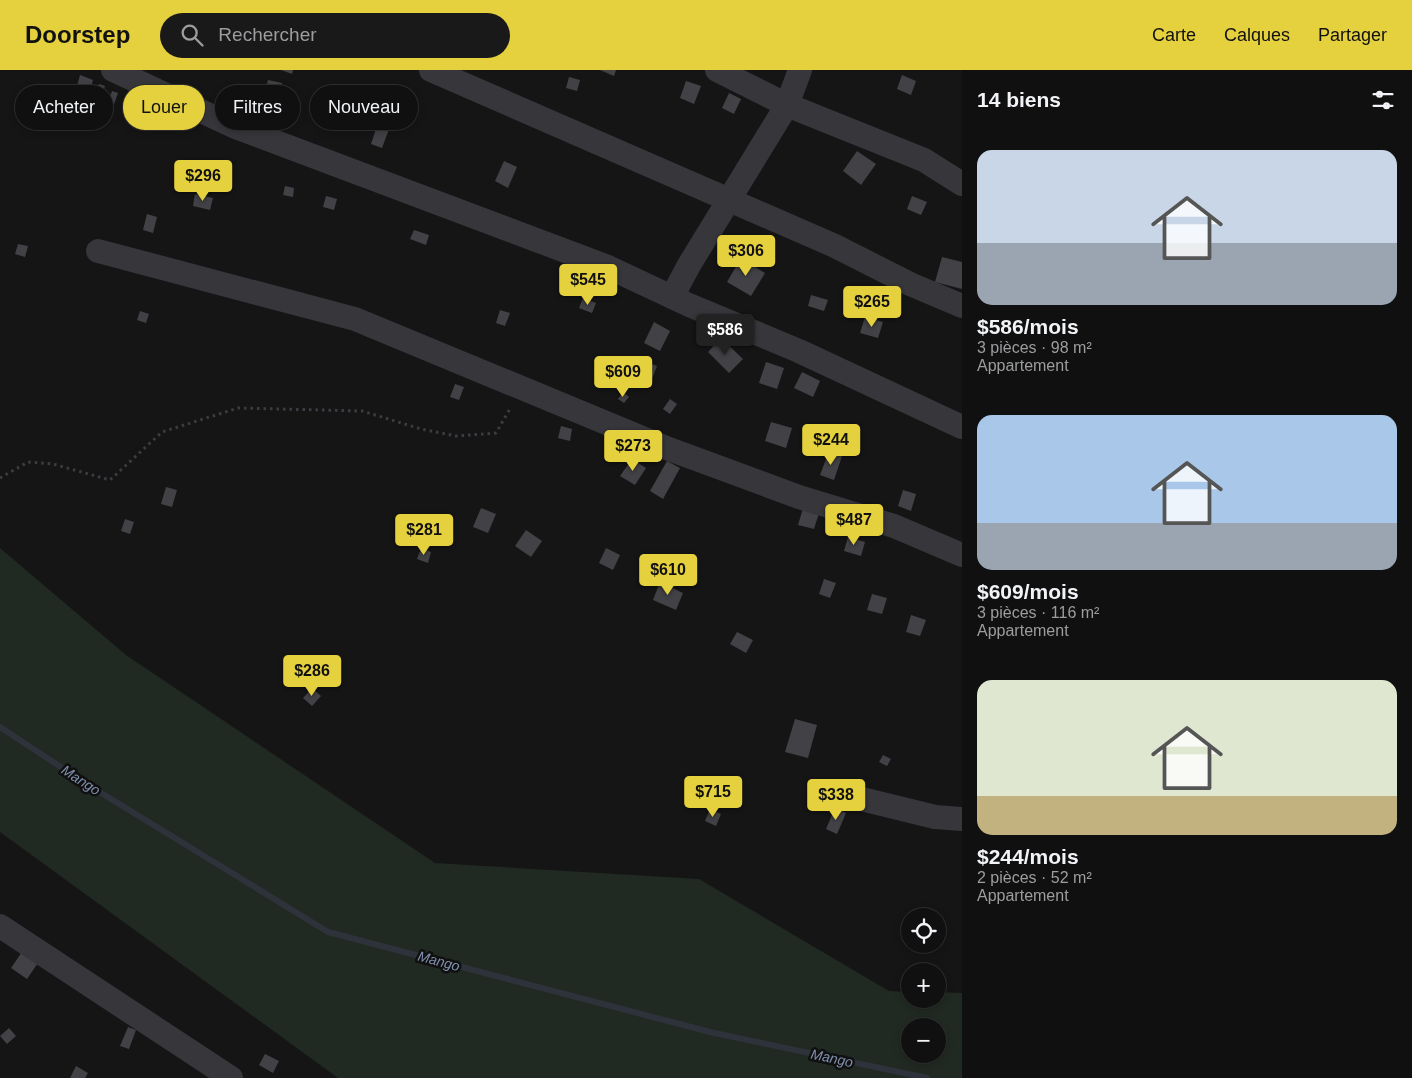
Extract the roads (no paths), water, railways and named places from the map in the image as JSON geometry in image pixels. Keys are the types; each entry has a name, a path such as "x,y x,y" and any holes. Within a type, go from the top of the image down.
{"street":[{"path":"113,70 233,126 608,267 672,297 799,351 962,426"},
{"path":"431,70 836,246 910,284 962,306"},
{"path":"717,70 787,104 924,160 962,184"},
{"path":"672,297 689,265 787,104 800,70"},
{"path":"98,251 355,319 678,452 798,498 894,526 962,555"},
{"path":"833,792 935,817 962,819"},
{"path":"0,926 231,1078"}],"waterway":[{"name":"Mango","path":"0,727 85,783 328,932 710,1032 927,1078"}]}
